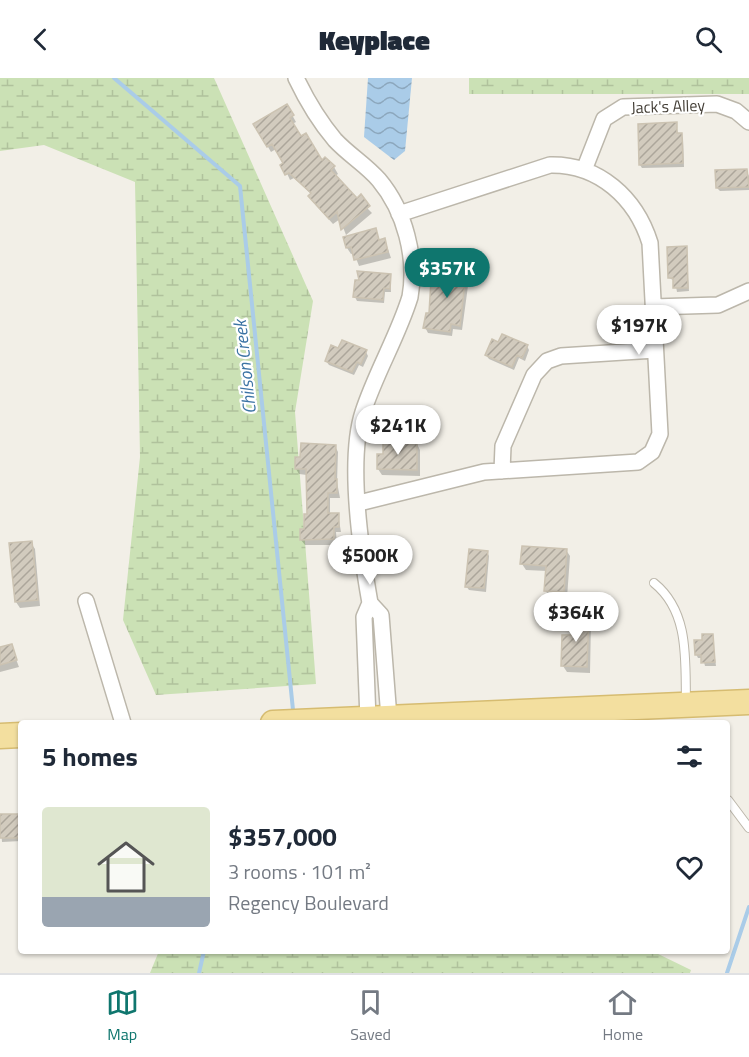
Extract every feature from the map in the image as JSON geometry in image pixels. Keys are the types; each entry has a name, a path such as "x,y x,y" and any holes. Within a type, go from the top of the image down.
{"main road":[{"path":"352,720 580,713 686,704 749,702"},
{"path":"0,736 18,735"}],"street":[{"path":"297,78 324,126 379,180 399,214 410,251 413,282 405,312 363,411 356,445 361,550 370,603 364,617 378,719"},
{"name":"Jack's Alley","path":"584,170 603,120 623,107 717,104 736,111 749,122"},
{"path":"358,503 464,476 502,471 638,462 646,458 657,444 660,434 650,243 643,221 633,206 614,187 592,172 564,165 550,165 399,214"},
{"path":"653,307 718,305 749,291"},
{"path":"502,471 503,446 512,423 534,375 547,361 561,356 655,350"},
{"path":"86,600 122,720"},
{"path":"370,603 381,615 378,719"}],"lane":[{"path":"654,584 672,604 681,621 686,704"},
{"path":"730,803 749,828"}],"green space":[{"path":"0,78 214,78 313,301 295,412 316,684 156,695 123,620 140,457 135,182 44,145 0,151"},
{"path":"469,78 749,78 749,94 469,94"},
{"path":"158,954 658,954 691,970 690,973 150,973"}],"water":[{"path":"368,78 412,78 405,151 394,160 364,137"}],"building":[{"path":"287,104 294,115 290,118 301,136 306,133 322,160 325,157 335,166 331,170 357,198 361,194 370,206 341,230 337,212 329,219 308,196 311,193 289,173 285,175 280,165 283,163 272,144 267,147 253,124"},
{"path":"677,122 677,133 682,133 683,163 639,165 638,124"},
{"path":"747,169 749,187 716,188 715,170"},
{"path":"376,228 379,240 385,238 388,252 354,260 351,247 346,248 343,237"},
{"path":"687,246 688,288 673,288 673,278 668,278 667,247"},
{"path":"437,269 471,270 471,282 465,282 460,326 451,324 450,332 423,328 426,313 429,313 431,280 436,280"},
{"path":"357,271 391,274 390,289 384,288 383,300 353,297 355,280 359,280"},
{"path":"502,334 528,345 522,358 517,355 512,367 485,355 492,339 498,342"},
{"path":"342,340 367,350 361,364 357,362 352,372 325,361 331,345 338,348"},
{"path":"383,442 417,442 417,470 377,469 377,454 383,454"},
{"path":"301,443 336,445 337,493 328,493 328,513 339,513 339,527 334,527 334,539 300,540 300,529 304,529 304,514 307,514 306,469 295,469 295,457 300,457"},
{"path":"32,541 38,600 15,602 9,543"},
{"path":"522,546 567,549 564,592 544,591 546,566 520,564"},
{"path":"469,549 488,551 484,588 465,587"},
{"path":"573,613 589,614 587,667 561,666 562,635 572,635"},
{"path":"702,634 713,634 715,662 701,663 701,655 695,655 694,640 702,640"},
{"path":"12,644 17,660 0,665 0,647"},
{"path":"0,814 18,814 18,838 0,838"}],"waterway":[{"name":"Chilson Creek","path":"114,78 240,186 293,710"},
{"name":"Chilson Creek","path":"727,973 749,907"},
{"name":"Chilson Creek","path":"199,973 203,954"}]}
